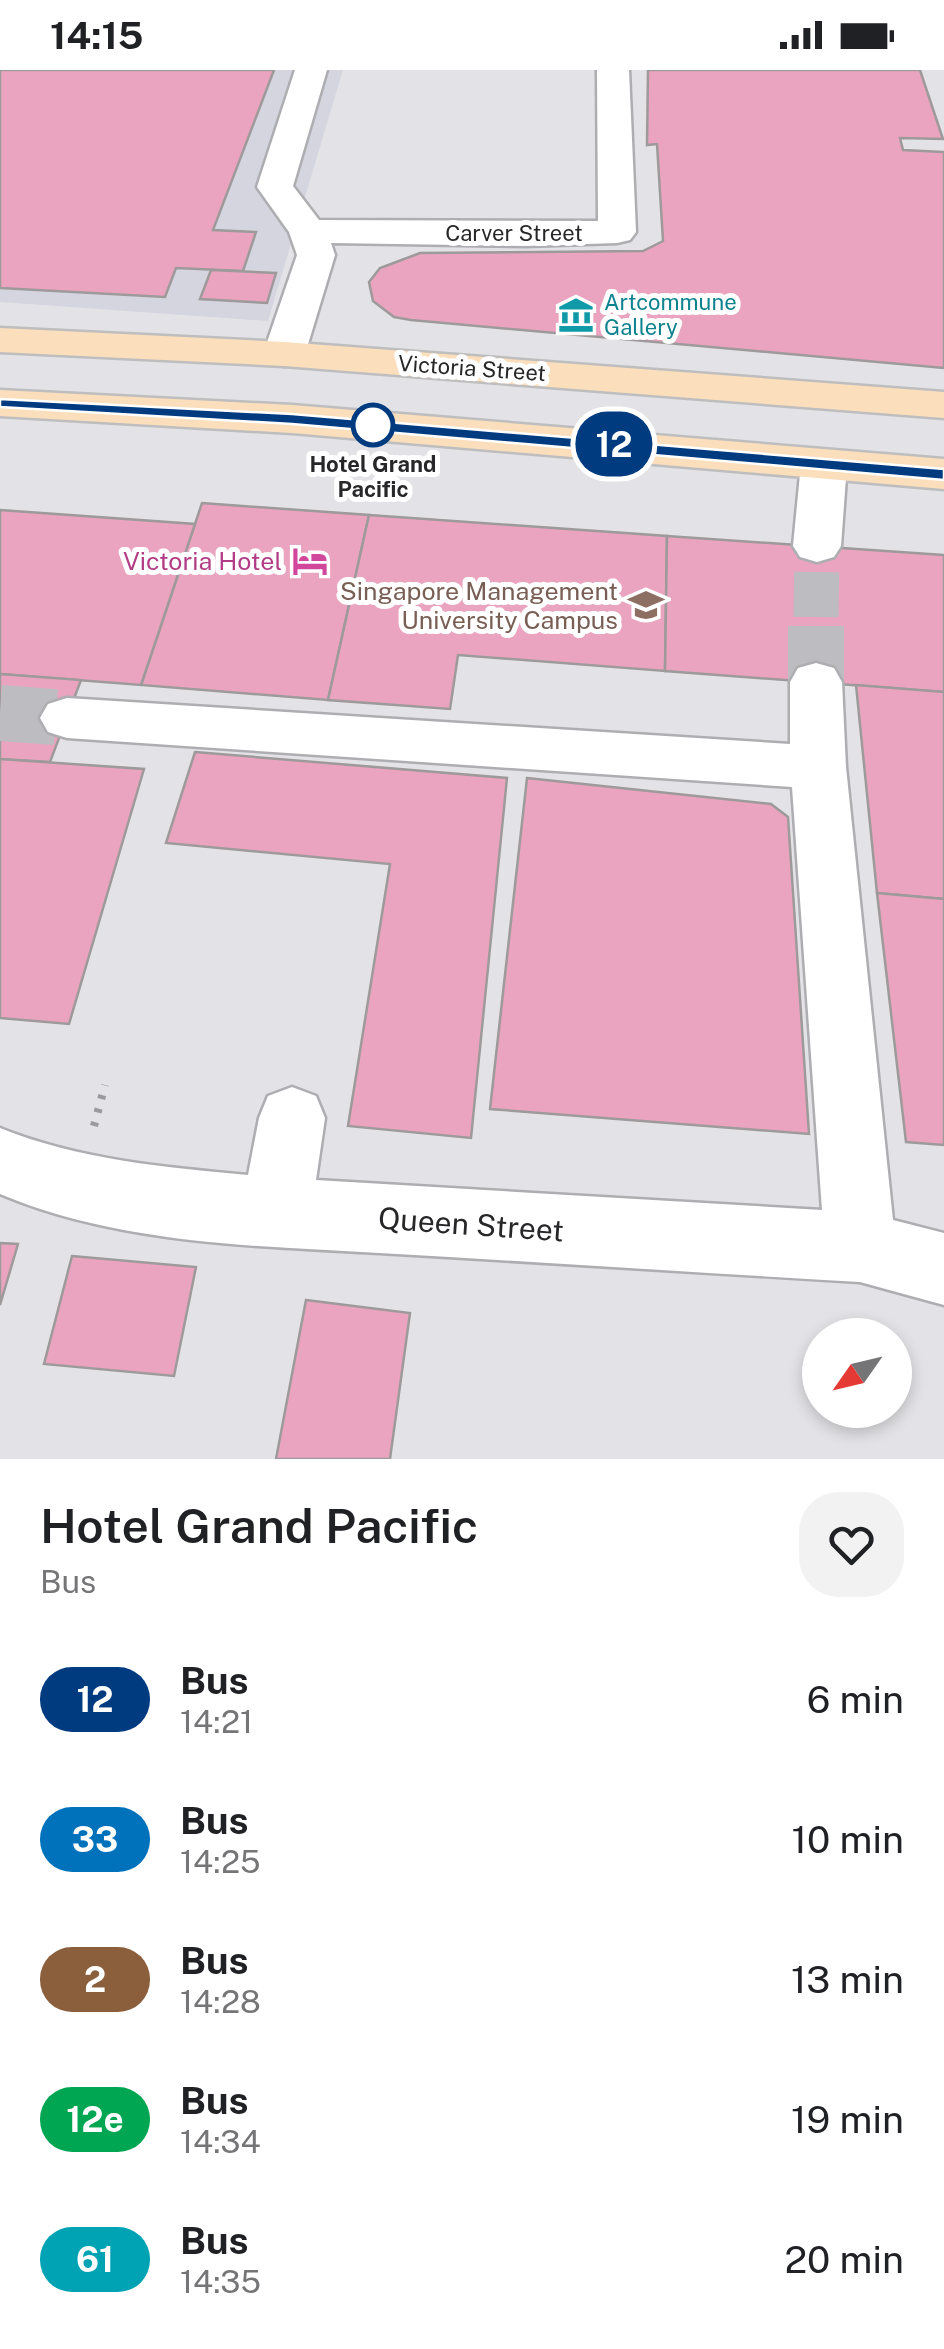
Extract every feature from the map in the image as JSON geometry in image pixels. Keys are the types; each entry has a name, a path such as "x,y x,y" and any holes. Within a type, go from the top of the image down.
{"main road":[{"name":"Victoria Street","path":"0,340 284,354 944,405"},
{"path":"0,404 292,419 944,474"}],"street":[{"path":"284,354 325,230 274,188 294,112 311,70"},
{"name":"Carver Street","path":"325,230 510,235 617,232 613,70"},
{"path":"258,111 294,112"},
{"path":"818,546 824,464"},
{"path":"816,682 818,766 860,1247"},
{"path":"67,718 818,766"},
{"path":"276,1212 292,1118"},
{"name":"Queen Street","path":"0,1160 33,1176 163,1199 276,1212 860,1247 944,1269"}],"path":[{"path":"92,1132 105,1085"}],"shaded area":[{"path":"0,70 343,70 268,321 0,302"}],"building":[{"path":"0,70 274,70 213,230 256,232 243,271 176,268 165,297 0,288"},
{"path":"648,70 920,70 943,139 900,138 903,150 944,152 944,368 411,320 394,317 373,301 369,282 380,268 420,253 643,251 663,241 657,144 647,145"},
{"path":"211,270 276,273 267,303 200,299"},
{"name":"Victoria Hotel","path":"202,503 369,515 328,700 141,685"},
{"path":"0,510 195,524 141,685 0,674"},
{"path":"369,515 667,536 665,671 458,655 450,709 328,700"},
{"path":"667,536 944,555 944,692 665,671"},
{"path":"0,674 81,680 50,762 0,759"},
{"path":"856,685 944,692 944,899 877,893"},
{"path":"195,752 507,778 471,1138 348,1126 390,864 166,843"},
{"path":"0,759 144,769 69,1024 0,1018"},
{"path":"527,778 771,804 788,817 809,1134 490,1109"},
{"path":"877,893 944,899 944,1145 906,1142"},
{"path":"0,1243 18,1244 0,1305"},
{"path":"72,1256 196,1267 174,1376 44,1364"},
{"path":"306,1300 410,1313 390,1459 276,1459"}],"tunnel":[{"path":"816,617 817,546"},
{"path":"816,617 816,682"},
{"path":"0,713 67,718"}],"bus line":[{"name":"12","path":"0,403 292,419 944,474"}],"place":[{"name":"Artcommune Gallery","path":"576,315"},
{"name":"Hotel Grand Pacific","path":"373,425"},
{"name":"Victoria Hotel","path":"310,561"},
{"name":"Singapore Management University Campus","path":"646,605"}]}
